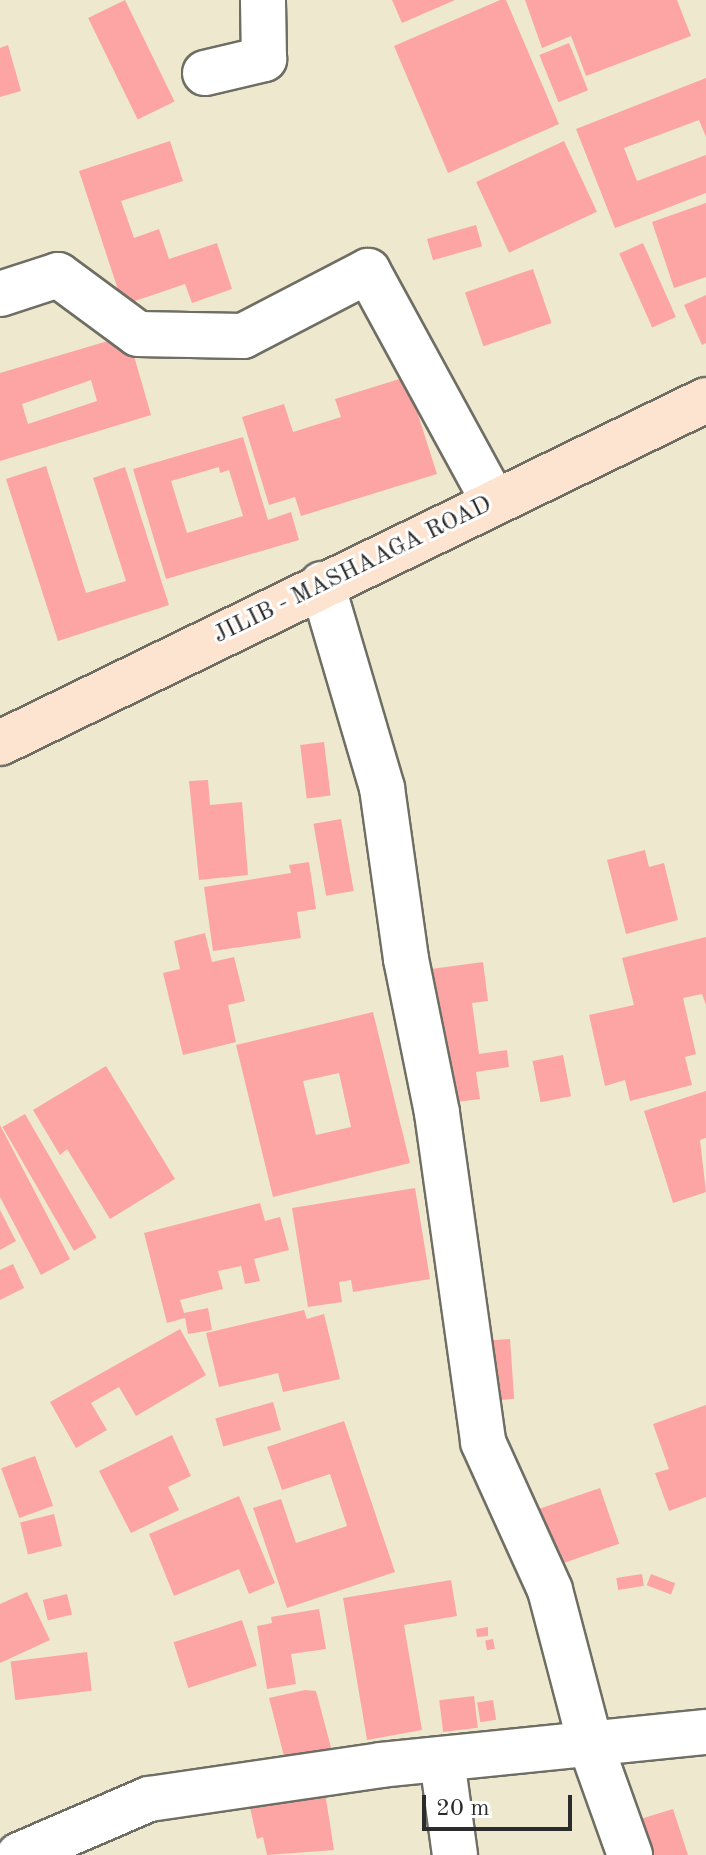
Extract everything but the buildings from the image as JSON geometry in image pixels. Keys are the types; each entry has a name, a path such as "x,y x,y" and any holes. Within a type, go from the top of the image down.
{"main road":[{"name":"JILIB - MASHAAGA ROAD","path":"0,743 706,400"}],"street":[{"path":"205,73 264,59 263,0"},
{"path":"0,294 58,275 138,334 243,336 368,271 494,502"},
{"path":"322,584 382,788 406,959 437,1113 483,1442 550,1590 591,1746 630,1855"},
{"path":"19,1855 149,1799 442,1760 706,1732"},
{"path":"442,1760 455,1855"}]}
